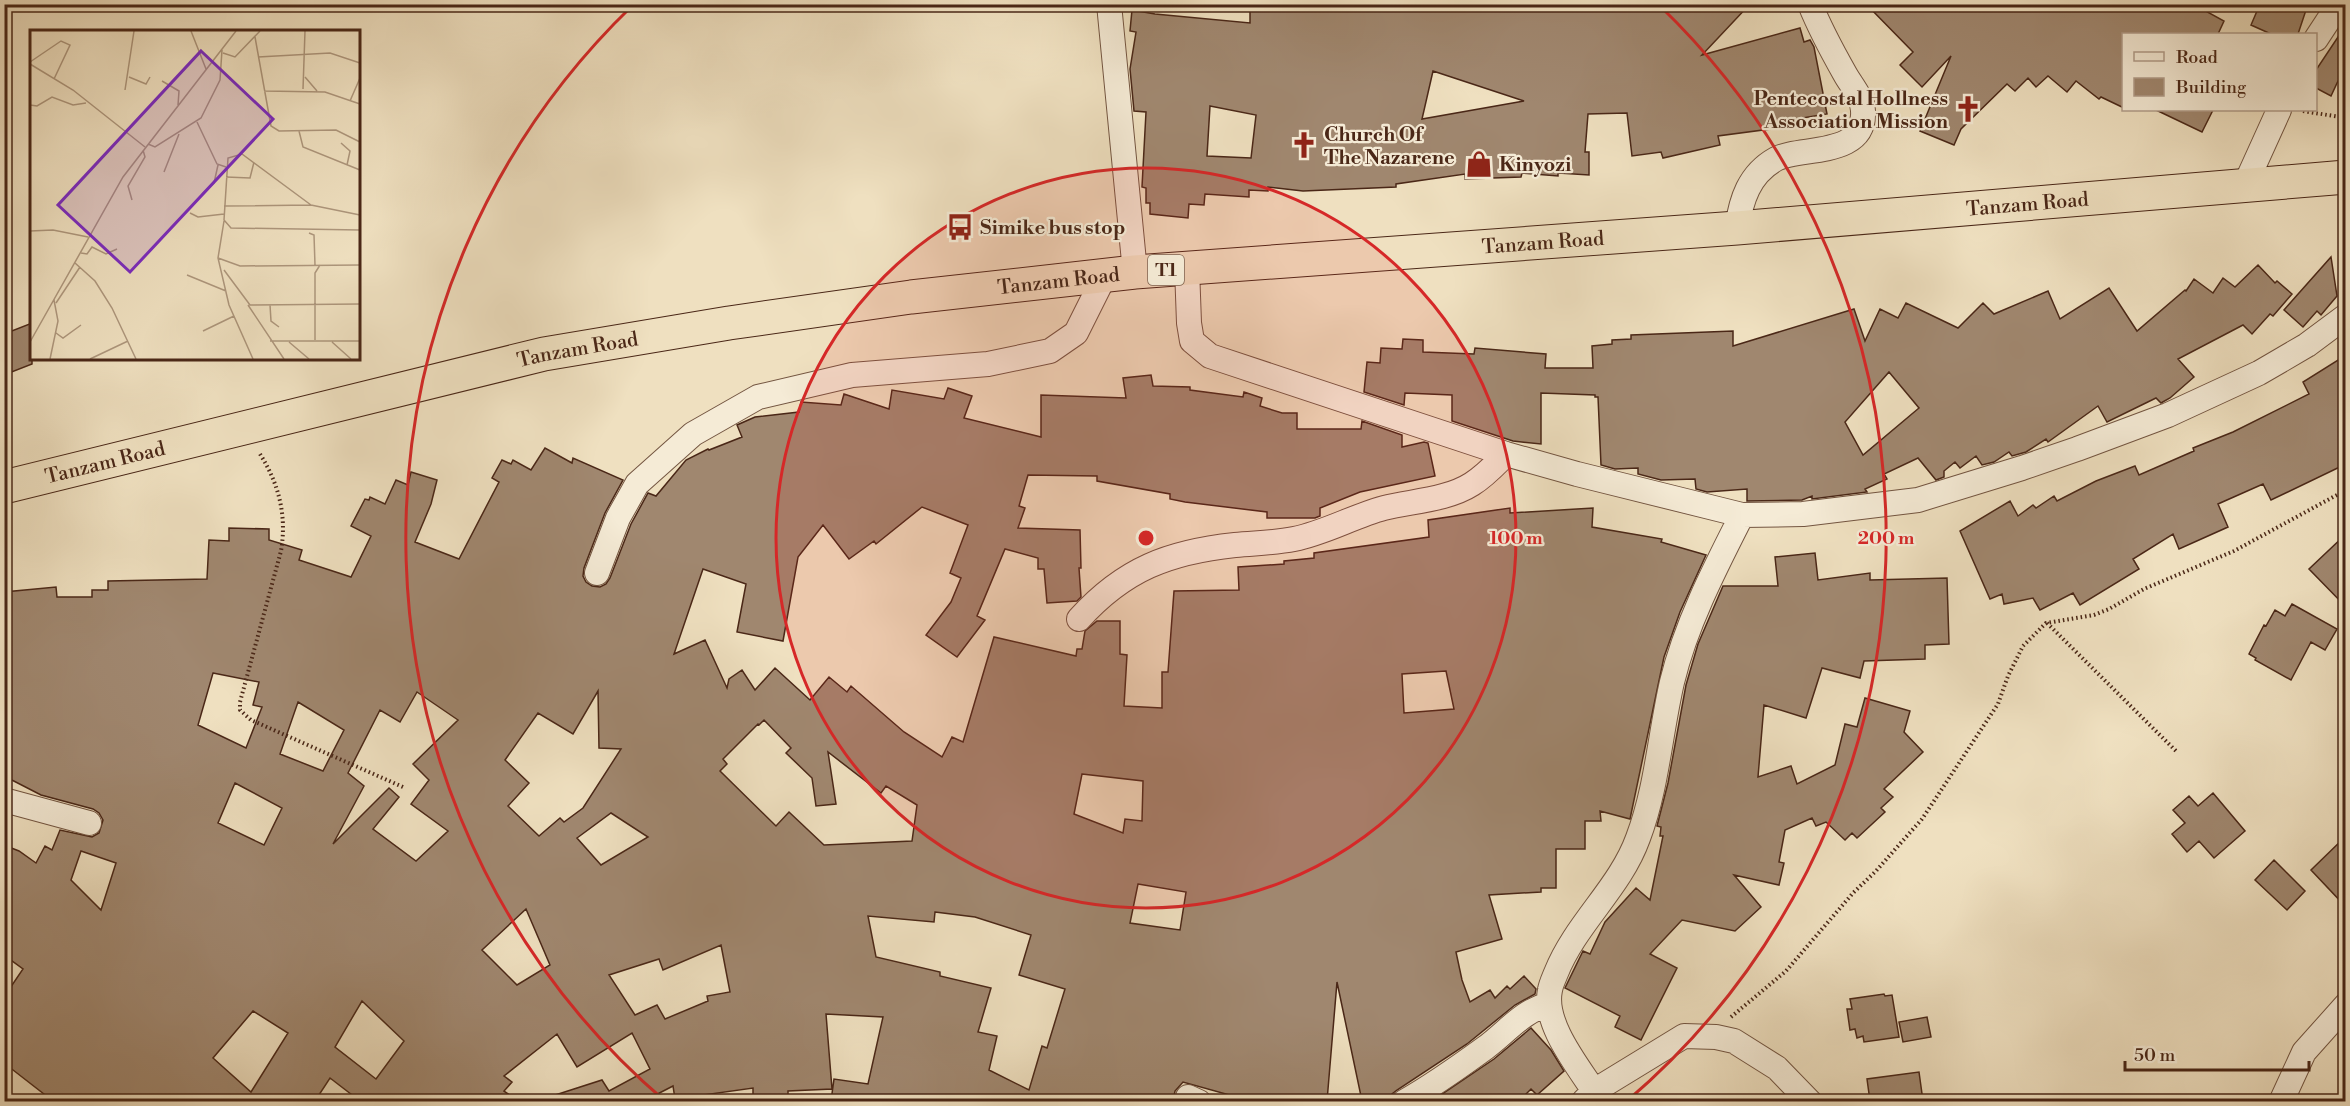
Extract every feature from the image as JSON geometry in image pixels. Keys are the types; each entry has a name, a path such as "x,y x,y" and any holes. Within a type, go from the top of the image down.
{"highway":[{"name":"Tanzam Road","path":"4,487 544,354 775,316 911,297 1120,273 1737,228 2346,177"}],"street":[{"path":"597,573 618,518 637,484 693,434 758,397 852,375 988,364 1050,351 1076,333 1120,273 1109,4"},
{"path":"1737,228 1740,205 1748,187 1767,166 1776,159 1789,154 1823,151 1840,145 1857,133 1861,124 1863,111 1860,98 1829,45 1810,4"},
{"path":"2317,37 2339,4"},
{"path":"2245,185 2279,111"},
{"path":"1187,268 1192,341 1210,356 1506,454 1742,515 1803,514 1918,500 2022,468 2168,415 2248,377 2307,345 2346,316"},
{"path":"1079,619 1095,601 1117,584 1154,562 1186,552 1296,539 1380,509 1451,493 1485,476 1506,454"},
{"path":"1742,515 1700,601 1672,679 1647,810 1638,837 1624,867 1581,927 1561,961 1550,989 1549,1004 1556,1028 1589,1096 1684,1036 1716,1036 1743,1046 1777,1068 1810,1101"},
{"path":"4,800 89,823"},
{"path":"1404,1101 1425,1090 1486,1047 1530,1010 1549,1004"},
{"path":"2281,1101 2304,1052 2346,1005"}],"path":[{"path":"2302,111 2346,118"},
{"path":"243,428 267,465 277,486 284,531 281,551 240,702 240,710 251,720 403,787"},
{"path":"1729,1018 1786,971 1853,893 1876,871 1922,819 1998,704 2008,676 2024,646 2046,623 2094,615 2109,609 2144,589 2235,551 2346,490"},
{"path":"2046,623 2177,752"}],"building":[{"path":"1250,4 1371,4 1389,9 1391,4 1750,4 1702,55 1800,28 1804,42 1810,40 1814,47 1827,114 1778,122 1778,128 1718,136 1720,145 1663,158 1661,152 1632,156 1627,113 1588,114 1585,152 1589,152 1589,175 1558,173 1558,176 1522,173 1521,177 1465,179 1465,174 1396,184 1396,187 1303,191 1268,187 1268,191 1249,190 1249,197 1205,194 1204,205 1189,204 1188,218 1150,214 1150,203 1146,203 1146,188 1142,187 1146,112 1134,111 1130,69 1136,32 1130,31 1132,10 1250,23","holes":["1433,71 1524,101 1422,119","1210,106 1256,115 1251,158 1207,156"]},
{"path":"1866,4 2193,4 2224,21 2218,33 2122,33 2122,107 2101,97 2099,99 2076,81 2067,92 2048,76 2036,87 2028,78 2015,91 2007,84 1961,129 1954,145 1920,131 1951,56 1922,87 1900,65 1913,52"},
{"path":"2260,4 2308,4 2298,33 2269,33 2251,25"},
{"path":"2346,25 2346,85 2338,81 2331,96 2317,89 2317,68"},
{"path":"2158,111 2212,111 2202,132"},
{"path":"2331,257 2337,296 2321,315 2317,311 2303,327 2284,310"},
{"path":"2258,265 2275,283 2277,281 2292,294 2273,316 2270,314 2252,334 2243,325 2178,359 2194,377 2161,403 2156,398 2107,422 2098,406 2048,442 2046,439 2026,452 2012,456 2009,452 1994,462 1982,465 1976,456 1960,468 1955,462 1944,471 1944,477 1936,480 1918,458 1884,474 1887,479 1865,489 1867,492 1812,499 1812,496 1802,500 1747,501 1747,489 1707,492 1696,489 1695,479 1661,480 1638,474 1638,468 1615,469 1601,465 1598,397 1595,395 1541,393 1541,444 1513,441 1452,421 1452,395 1405,393 1404,405 1364,392 1367,362 1380,363 1381,348 1402,349 1403,339 1423,340 1423,352 1474,354 1475,348 1546,354 1545,368 1593,368 1592,346 1612,344 1612,340 1631,339 1631,335 1733,331 1733,346 1854,309 1865,341 1880,309 1898,318 1906,303 1958,328 1983,303 1994,314 2048,291 2060,319 2109,288 2137,331 2186,291 2194,279 2213,293 2223,278 2235,287","holes":["1889,372 1919,408 1863,455 1845,422"]},
{"path":"30,324 32,364 4,375 4,334"},
{"path":"2346,355 2346,464 2271,500 2263,484 2218,504 2228,527 2179,549 2173,534 2133,559 2139,569 2080,605 2073,593 2040,610 2033,598 2004,604 2002,594 1990,599 1960,531 2010,501 2018,516 2033,505 2036,508 2054,496 2057,501 2096,481 2135,466 2139,475 2194,451 2193,448 2233,432 2309,394 2303,382"},
{"path":"1151,375 1153,386 1190,387 1190,390 1243,397 1244,392 1262,398 1260,406 1282,413 1297,413 1297,429 1361,429 1362,421 1402,435 1402,447 1428,443 1435,476 1360,492 1320,508 1320,516 1315,518 1267,518 1267,512 1170,499 1170,494 1097,481 1097,476 1028,475 1019,506 1025,508 1018,528 1080,530 1081,597 1077,601 1047,603 1044,569 1038,569 1038,558 1005,549 977,616 985,620 957,657 926,635 951,602 961,578 950,573 968,525 922,507 876,544 874,541 849,559 823,525 798,557 783,641 737,632 746,584 703,569 674,654 705,640 727,688 729,679 742,670 755,690 775,668 810,700 829,677 847,692 851,686 904,732 942,757 952,737 963,742 994,637 1076,656 1077,649 1082,649 1085,631 1097,621 1120,621 1120,654 1127,655 1124,706 1162,708 1162,672 1168,672 1174,591 1239,590 1238,567 1284,564 1284,561 1314,558 1314,553 1429,537 1428,520 1510,508 1510,513 1593,508 1592,527 1662,539 1661,542 1706,555 1680,612 1664,657 1630,819 1600,811 1601,821 1585,821 1585,849 1556,849 1556,888 1541,888 1541,892 1489,895 1502,939 1456,952 1470,1002 1490,990 1495,998 1507,986 1510,989 1524,976 1536,989 1535,994 1515,1005 1467,1044 1397,1090 1392,1094 1390,1101 1362,1101 1337,982 1327,1101 1251,1101 1183,1082 1175,1091 1173,1101 831,1101 834,1079 868,1084 883,1017 826,1014 832,1089 788,1091 788,1100 753,1100 753,1088 675,1099 673,1086 644,1101 550,1101 549,1097 602,1080 609,1091 650,1069 632,1033 577,1067 557,1034 504,1076 512,1082 504,1091 518,1101 360,1101 330,1078 315,1101 53,1101 4,1063 4,997 23,969 4,955 4,845 19,851 36,863 45,846 52,850 60,830 92,837 99,833 103,820 93,809 41,795 4,776 4,592 56,587 57,597 92,597 92,590 108,590 108,581 207,579 209,540 229,541 229,528 269,529 269,540 302,550 299,560 351,577 371,536 351,526 365,499 369,500 370,497 385,504 396,480 408,485 411,472 437,480 431,504 415,542 459,559 499,482 492,478 502,460 511,464 513,460 531,470 545,448 572,463 573,458 623,480 605,513 584,568 583,576 586,582 600,587 610,578 631,524 648,493 656,496 686,460 708,449 742,437 737,425 755,417 799,412 801,402 841,405 844,394 889,409 892,390 944,399 948,388 972,396 964,418 1041,437 1041,395 1126,398 1123,378","holes":["1446,671 1454,709 1404,713 1402,674","213,673 259,682 253,705 262,707 246,748 198,725","598,691 599,748 621,749 583,808 564,822 560,818 539,836 508,806 529,783 505,760 538,713 573,734","417,692 458,720 413,764 429,780 411,804 448,831 416,861 373,829 399,797 389,788 333,844 364,786 348,773 380,710 400,722","298,702 344,730 323,771 280,754","764,720 791,748 786,753 812,778 816,806 836,804 828,752 881,793 886,786 917,805 912,841 824,845 789,812 776,826 720,771 727,764 723,759","1082,774 1143,781 1142,821 1125,819 1123,833 1074,814","235,783 282,808 264,845 218,823","611,813 648,837 601,865 577,838","81,851 116,863 101,910 71,880","1138,884 1186,892 1180,930 1130,923","526,909 550,965 517,985 482,950","935,912 975,917 1031,935 1019,975 1065,989 1047,1048 1042,1046 1029,1090 989,1070 997,1036 978,1032 991,988 940,976 940,972 876,957 868,916 934,922","721,945 730,992 707,996 708,1001 665,1019 657,1005 635,1015 609,975 659,959 663,970","362,1001 404,1041 376,1079 335,1047","253,1011 288,1033 251,1092 213,1058"]},
{"path":"2346,534 2346,607 2309,569"},
{"path":"1815,553 1818,580 1870,573 1870,580 1947,578 1949,644 1925,645 1925,659 1864,661 1860,678 1822,668 1806,718 1764,705 1758,777 1791,766 1797,784 1835,765 1845,724 1857,727 1865,698 1910,711 1904,732 1923,752 1884,789 1893,797 1881,808 1885,812 1857,838 1852,833 1845,840 1826,822 1816,826 1812,818 1785,830 1779,862 1784,863 1779,885 1734,875 1761,907 1735,931 1682,920 1650,954 1677,968 1641,1040 1615,1027 1620,1016 1565,988 1583,951 1590,954 1605,922 1636,888 1650,900 1663,836 1660,836 1661,827 1657,826 1668,783 1686,685 1698,644 1723,586 1778,586 1775,557"},
{"path":"2292,604 2337,629 2325,650 2311,642 2291,680 2255,660 2256,658 2249,654 2264,625 2266,626 2275,610 2285,616"},
{"path":"2213,793 2245,831 2214,858 2199,841 2187,852 2172,834 2185,823 2173,810 2189,796 2198,806"},
{"path":"2346,836 2346,907 2311,870"},
{"path":"2274,860 2305,891 2287,910 2255,880"},
{"path":"1884,994 1885,996 1892,995 1899,1037 1864,1042 1863,1036 1857,1038 1855,1029 1850,1030 1847,1009 1852,1009 1850,999"},
{"path":"1927,1017 1931,1037 1903,1042 1899,1022"},
{"path":"1531,1028 1551,1050 1564,1071 1537,1095 1531,1089 1519,1101 1432,1101 1494,1059"},
{"path":"1919,1072 1923,1101 1870,1101 1867,1079"}],"place":[{"name":"Pentecostal Hollness Association Mission","path":"1968,109"},
{"name":"Church Of The Nazarene","path":"1304,145"},
{"name":"Kinyozi","path":"1479,164"},
{"name":"Simike bus stop","path":"960,227"}]}
